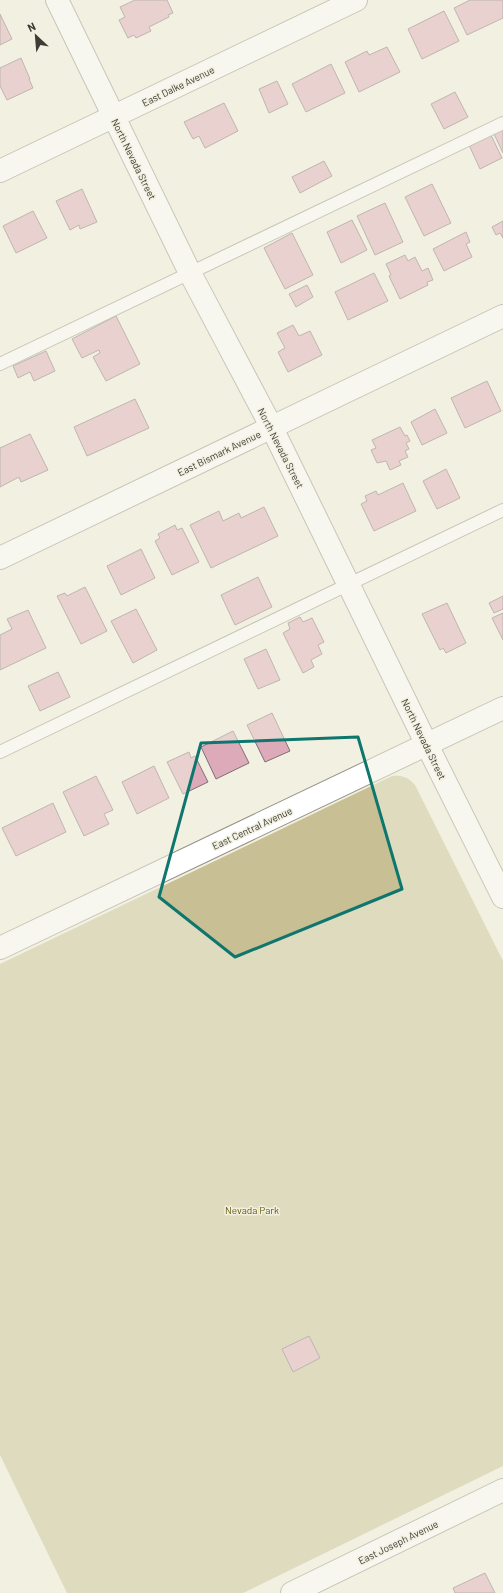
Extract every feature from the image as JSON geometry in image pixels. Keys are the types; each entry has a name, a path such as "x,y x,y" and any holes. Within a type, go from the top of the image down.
{"street":[{"name":"North Nevada Street","path":"57,0 113,118 190,273 272,428 503,897"},
{"name":"East Dalke Avenue","path":"0,171 356,0"},
{"name":"East Bismark Avenue","path":"0,558 503,316"},
{"name":"East Central Avenue","path":"0,948 503,708"},
{"name":"East Joseph Avenue","path":"292,1593 503,1490"}],"lane":[{"path":"0,364 503,123"},
{"path":"0,752 503,510"}],"highlighted area":[{"path":"358,737 402,889 235,957 159,897 201,743"}],"green space":[{"name":"Nevada Park","path":"392,776 405,777 415,785 503,961 503,1466 243,1593 67,1593 0,1455 0,964"}],"building":[{"path":"135,0 167,0 173,13 168,15 169,17 149,27 151,31 136,38 134,35 128,38 119,20 125,17 120,7"},
{"path":"470,0 503,0 503,18 467,35 454,8"},
{"path":"444,11 459,41 422,59 408,29"},
{"path":"0,14 12,39 0,45"},
{"path":"387,47 400,72 359,92 345,62 367,51 369,55"},
{"path":"21,58 33,88 7,100 0,86 0,68"},
{"path":"331,64 345,93 306,112 292,84"},
{"path":"277,81 288,104 269,113 259,89"},
{"path":"455,92 468,117 444,129 431,104"},
{"path":"224,103 238,131 205,148 199,136 193,139 184,122"},
{"path":"503,129 503,153 494,134"},
{"path":"491,135 502,158 480,169 469,145"},
{"path":"324,161 332,176 300,193 292,177"},
{"path":"432,184 451,223 424,236 405,197"},
{"path":"82,189 97,222 80,229 79,225 70,230 56,201"},
{"path":"385,203 403,242 375,255 357,216"},
{"path":"33,211 47,238 16,253 3,226"},
{"path":"352,220 367,250 341,263 327,232"},
{"path":"503,221 503,238 500,233 496,235 492,227"},
{"path":"466,232 470,242 466,244 472,257 444,271 433,249"},
{"path":"292,233 313,275 285,289 264,248"},
{"path":"405,255 408,261 415,257 422,271 428,268 433,280 427,282 428,285 400,299 389,276 391,275 386,264"},
{"path":"374,273 388,301 348,320 335,292"},
{"path":"307,285 313,297 296,307 289,294"},
{"path":"116,316 140,364 106,381 93,357 100,353 99,350 82,358 72,339"},
{"path":"293,325 299,336 310,331 322,355 288,372 278,352 285,348 277,333"},
{"path":"46,351 55,371 34,381 30,372 18,378 13,366"},
{"path":"487,381 501,411 465,428 451,398"},
{"path":"135,399 149,428 87,456 74,427"},
{"path":"435,409 447,433 422,445 411,422"},
{"path":"400,427 410,441 406,443 409,449 405,451 408,457 399,461 401,465 390,470 386,461 377,463 371,450 376,448 372,440"},
{"path":"30,434 48,470 21,482 19,477 0,487 0,448"},
{"path":"446,469 460,498 437,509 423,481"},
{"path":"403,483 416,511 374,531 361,504 367,501 365,496 376,491 378,495"},
{"path":"264,507 278,536 211,568 190,525 219,511 223,521 239,513 241,518"},
{"path":"175,525 177,530 182,528 199,562 172,575 155,541 160,538 158,534"},
{"path":"141,549 155,578 121,595 107,566"},
{"path":"258,577 272,607 235,625 221,595"},
{"path":"85,587 107,631 81,644 57,596 65,593 67,596"},
{"path":"503,596 503,609 494,613 489,603"},
{"path":"447,603 466,643 446,653 443,648 440,650 422,614"},
{"path":"136,609 157,650 133,663 111,621"},
{"path":"28,610 46,648 0,670 0,635 12,629 7,619"},
{"path":"503,613 503,640 492,618"},
{"path":"300,617 303,622 312,618 324,642 318,645 322,654 311,660 314,667 303,673 283,633 290,629 288,623"},
{"path":"266,649 280,680 258,689 244,659"},
{"path":"58,672 70,697 40,711 28,686"},
{"path":"272,713 290,751 265,762 247,725"},
{"path":"233,731 249,763 216,779 201,747"},
{"path":"189,752 191,758 195,756 208,782 183,794 167,762"},
{"path":"154,766 169,798 137,814 122,782"},
{"path":"96,776 113,810 104,814 109,824 84,836 63,792"},
{"path":"53,803 66,832 16,856 2,828"},
{"path":"309,1336 320,1358 293,1372 282,1349"},
{"path":"485,1573 495,1593 455,1593 453,1588"}]}
